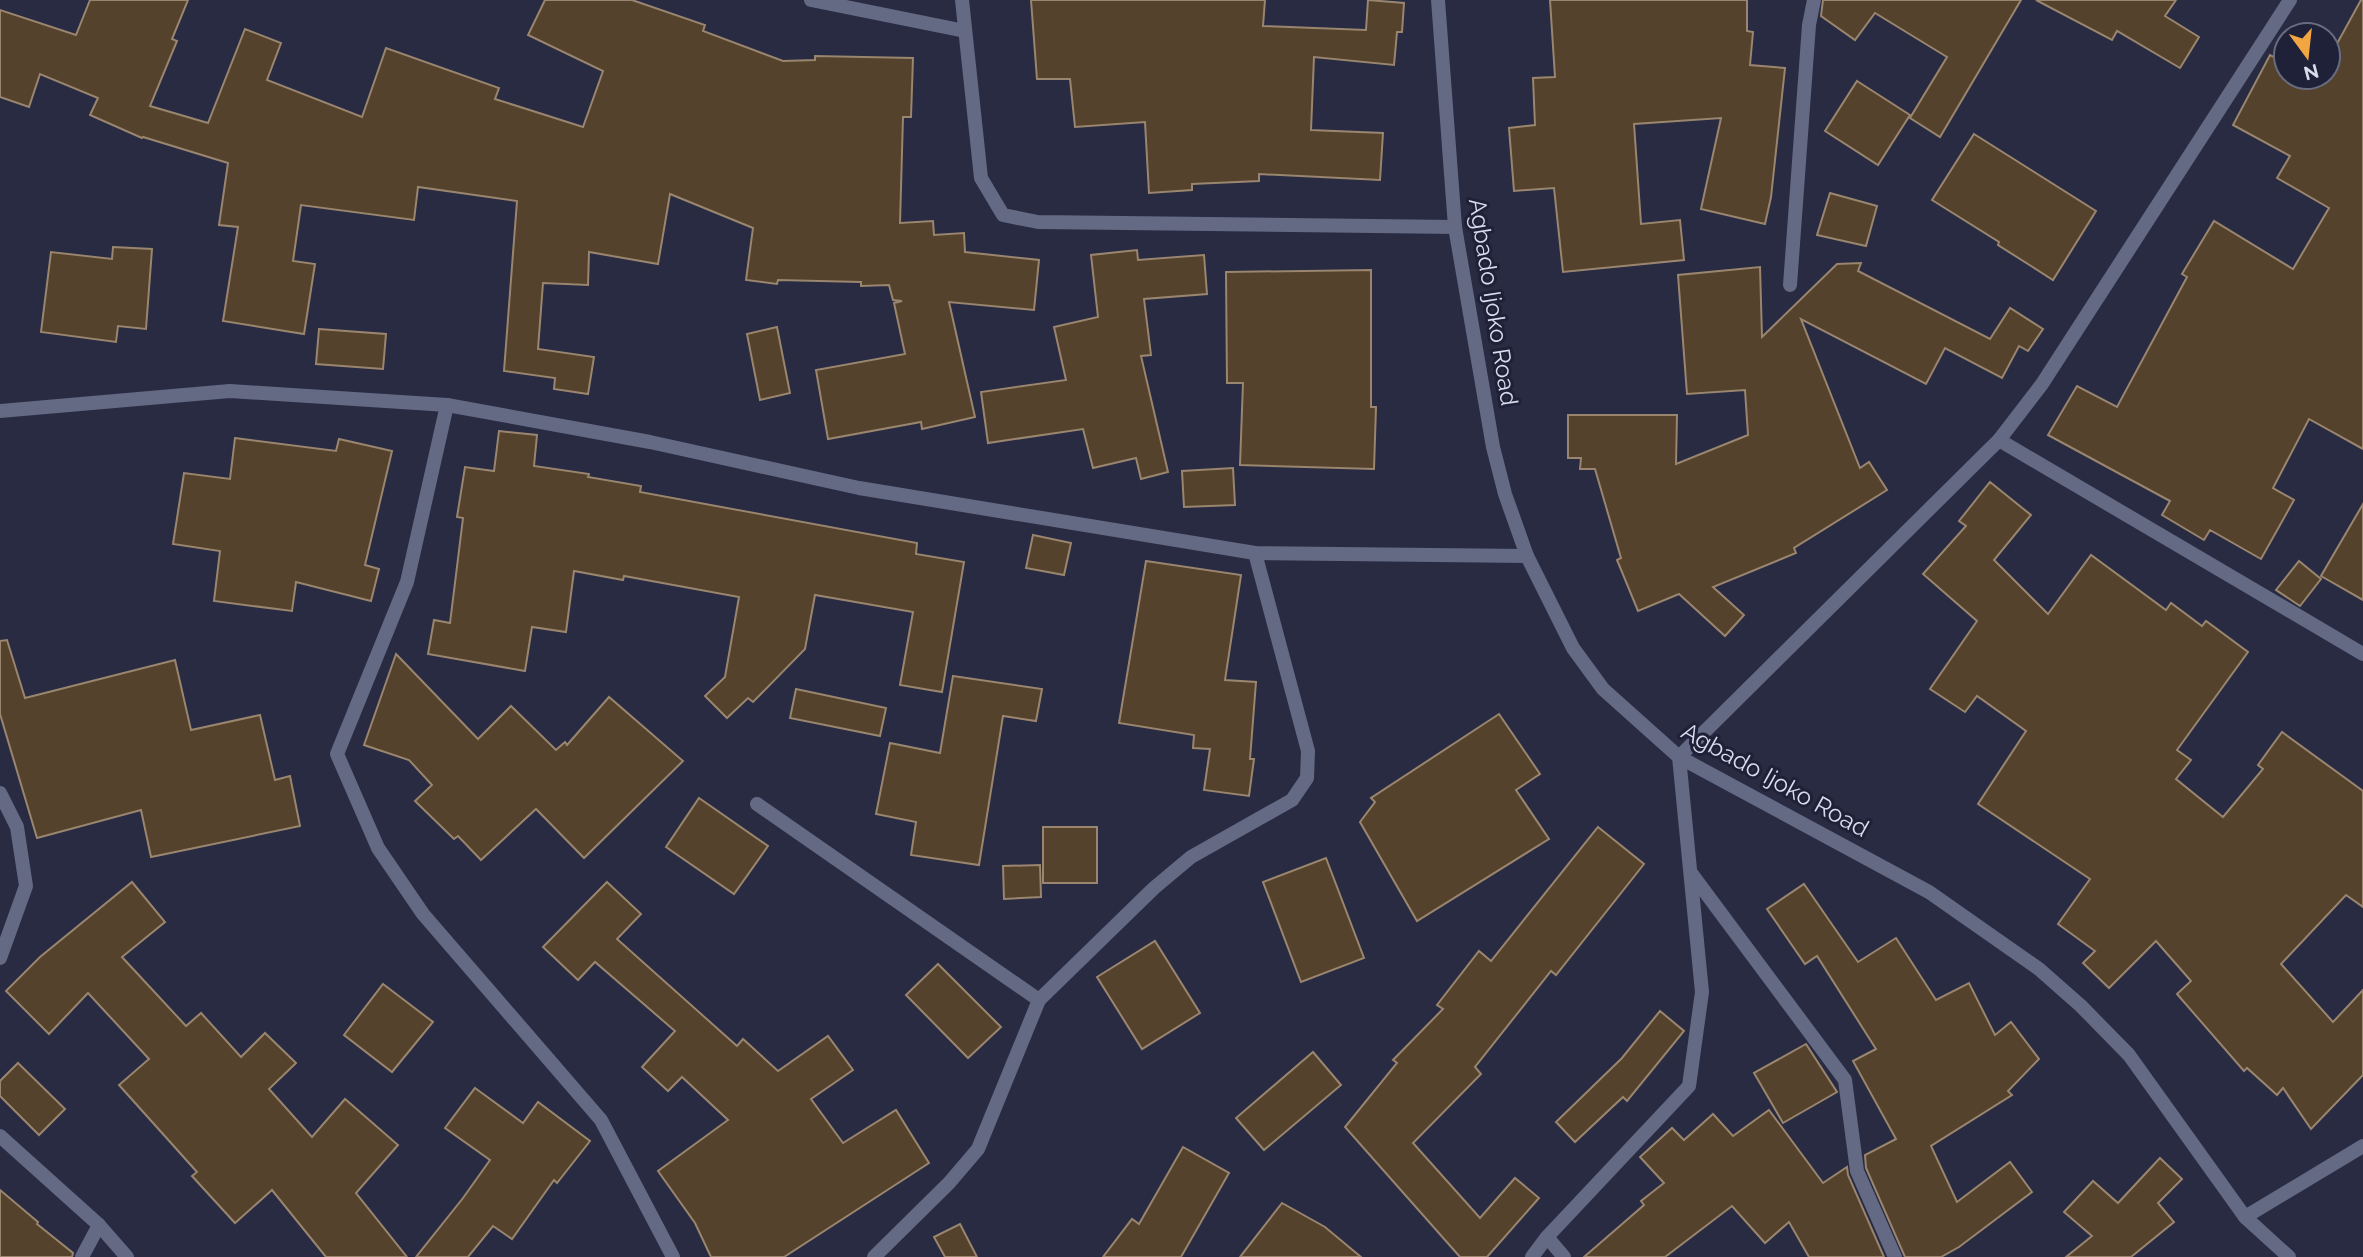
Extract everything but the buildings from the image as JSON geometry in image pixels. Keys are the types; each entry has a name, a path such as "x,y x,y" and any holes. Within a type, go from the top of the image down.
{"street":[{"path":"811,0 965,31"},
{"path":"962,0 981,178 1003,215 1038,222 1455,227"},
{"name":"Agbado Ijoko Road","path":"1438,0 1455,227 1493,447 1505,494 1527,556 1573,648 1604,689 1679,757 1929,892 2039,968 2129,1055 2245,1217 2288,1257"},
{"path":"1790,285 1809,25 1814,0"},
{"path":"1532,1257 1689,1086 1702,992 1679,757 1999,440 2042,384 2290,0"},
{"path":"0,411 230,391 447,405 650,442 859,488 1255,552 1527,556"},
{"path":"447,405 407,582 337,754 378,848 423,914 601,1120 673,1257"},
{"path":"1999,440 2363,654"},
{"path":"874,1257 949,1183 978,1149 1040,1000 1154,888 1191,857 1292,800 1307,778 1308,751 1255,552"},
{"path":"0,793 17,827 26,886 0,958"},
{"path":"757,804 1040,1000"},
{"path":"1690,872 1845,1080 1857,1171 1895,1257"},
{"path":"0,1136 99,1225 127,1257"},
{"path":"2245,1217 2363,1146"},
{"path":"82,1257 99,1225"},
{"path":"1548,1237 1564,1257"}]}
